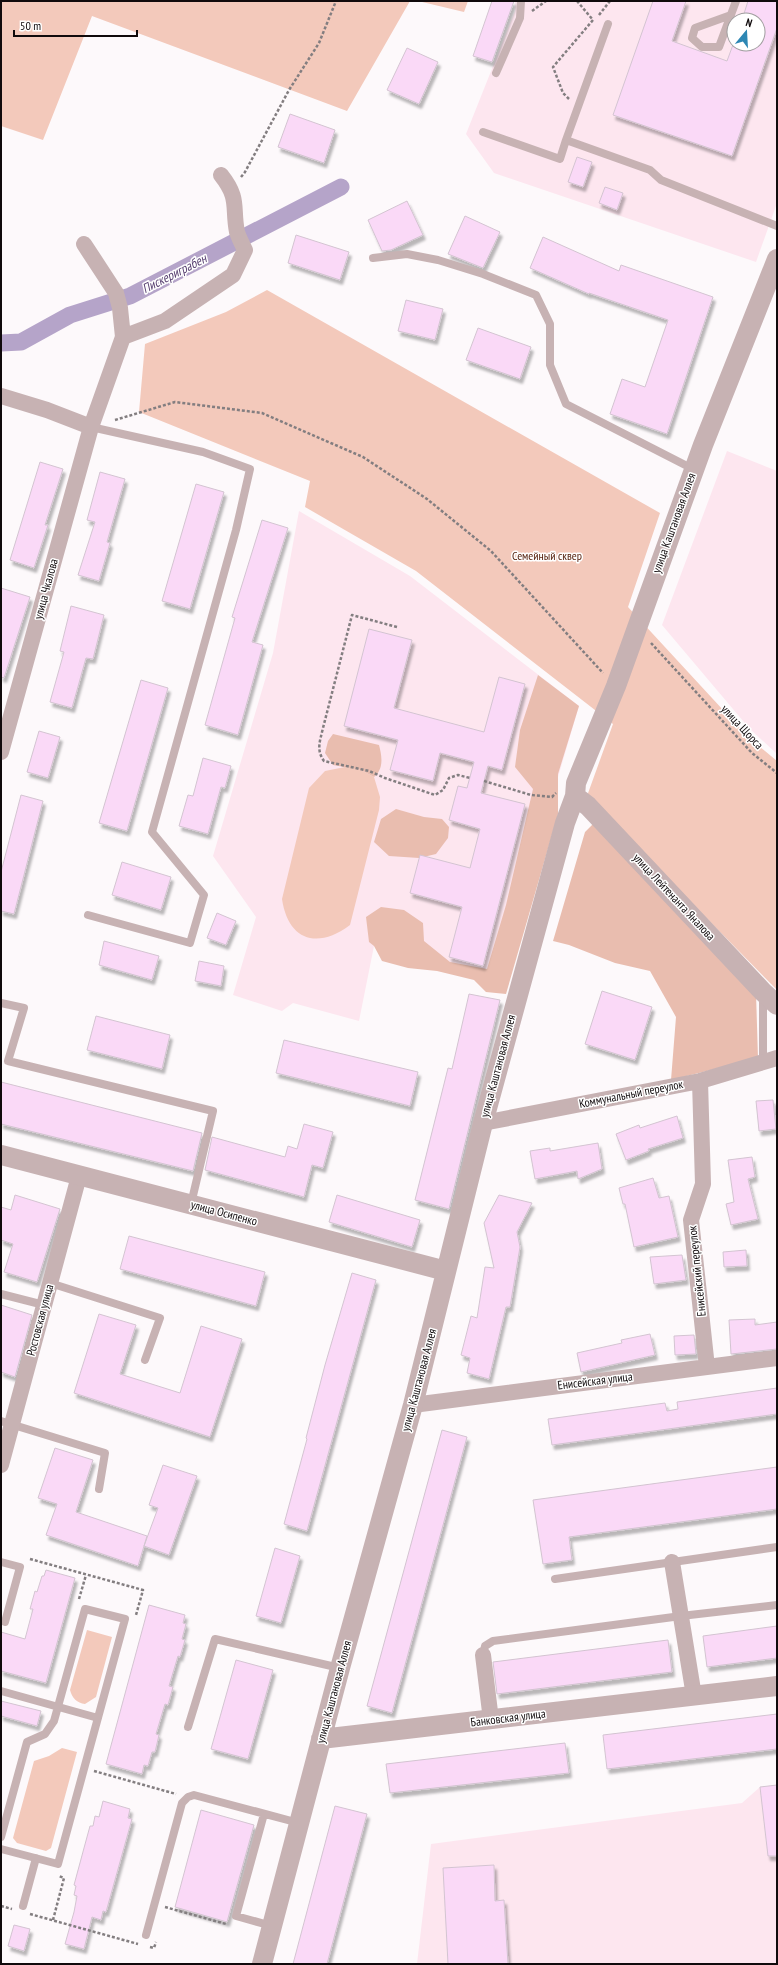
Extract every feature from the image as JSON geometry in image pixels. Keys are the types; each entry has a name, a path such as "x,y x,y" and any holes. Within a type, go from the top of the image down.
{"street":[{"path":"84,244 116,293 120,308 123,337 166,320 233,275 244,250 237,232 236,205 226,181"},
{"name":"улица Каштановая Аллея","path":"262,1964 340,1668 413,1405 483,1123 565,823 569,792 576,783 616,686 693,469 777,258"},
{"name":"улица Чкалова","path":"1,752 91,427 123,337"},
{"path":"1,396 47,410 91,427"},
{"name":"улица Лейтенанта Яналова","path":"569,792 588,806 770,998"},
{"name":"Коммунальный переулок","path":"483,1123 700,1081 770,1061"},
{"name":"Енисейский переулок","path":"700,1081 703,1184 691,1220 707,1367"},
{"name":"улица Осипенко","path":"1,1155 446,1271"},
{"name":"Ростовская улица","path":"1,1465 6,1423 44,1305 79,1176"},
{"name":"Енисейская улица","path":"413,1405 777,1358"},
{"path":"672,1562 694,1696"},
{"path":"483,1655 491,1720"},
{"name":"Банковская улица","path":"321,1739 777,1686"}],"lane":[{"path":"496,73 520,18 521,1"},
{"path":"732,12 736,1"},
{"path":"731,15 719,48 702,47 692,38 695,28 731,15"},
{"path":"483,132 560,159 608,24"},
{"path":"566,140 650,170 661,180 777,226"},
{"path":"373,258 407,254 438,260 483,274 536,294 550,324 550,365 566,404 693,469"},
{"path":"88,915 190,943 204,895 152,832 236,530 250,469 203,452 91,427"},
{"path":"770,998 770,1061"},
{"path":"1,1003 24,1008 8,1061 213,1111 190,1205"},
{"path":"50,1283 160,1318 145,1360"},
{"path":"1,1294 44,1305"},
{"path":"6,1423 105,1454 99,1489"},
{"path":"556,1579 777,1547"},
{"path":"1,1562 20,1567 5,1622"},
{"path":"483,1655 485,1646 493,1641 777,1605"},
{"path":"1,1837 27,1742 45,1734 54,1721 85,1609 125,1619 58,1864 1,1849"},
{"path":"188,1727 215,1639 340,1668"},
{"path":"1,1691 98,1718"},
{"path":"146,1935 182,1803 188,1797 194,1795 299,1823"},
{"path":"264,1814 236,1916 272,1926"},
{"path":"23,1906 36,1858"}],"path":[{"path":"226,181 245,172 289,90 318,43 336,1"},
{"path":"577,1 593,20 553,67 563,93 579,106"},
{"path":"597,17 610,1"},
{"path":"91,427 175,402 262,413 362,457 427,499 491,551 616,686"},
{"path":"397,627 352,615 323,728 319,746 320,755 324,761 369,771 435,795 443,790 449,778 458,775 470,778"},
{"name":"улица Щорса","path":"650,642 752,753 777,773"},
{"path":"484,781 531,795 552,797 569,792"},
{"path":"27,1559 143,1590 134,1622"},
{"path":"79,1600 86,1575"},
{"path":"92,1778 96,1763"},
{"path":"94,1771 188,1797"},
{"path":"1,1906 14,1910"},
{"path":"165,1907 227,1924"},
{"path":"27,1914 140,1944"},
{"path":"146,1935 157,1938 154,1948 147,1946"}],"shaded area":[{"path":"515,1 777,1 777,203 756,262 494,173 466,134 515,11"},
{"path":"727,451 777,471 777,754 749,728 662,625"},
{"path":"299,511 410,576 579,706 499,977 374,946 359,1021 293,1003 282,1011 233,995 256,917 213,856 273,653"},
{"path":"538,675 579,706 558,774 558,814 506,994 486,992 474,980 437,971 408,968 382,961 374,946 369,942 366,917 381,907 404,910 423,923 424,941 450,962 487,969 506,905 533,789 515,767 520,730"},
{"path":"333,734 379,745 381,766 377,774 374,777 361,770 333,765 325,753 328,741"},
{"path":"396,809 424,817 442,819 449,827 448,838 436,854 419,858 389,856 374,842 381,819"},
{"path":"594,823 756,993 758,1058 671,1080 676,1017 650,971 615,963 569,945 553,941 585,832"},
{"path":"777,1785 777,1964 417,1964 431,1844 742,1803 760,1787"}],"green space":[{"path":"1,1 410,1 347,111 92,16 43,140 1,126"},
{"path":"418,1 468,1 464,12"},
{"name":"Семейный сквер","path":"267,290 660,513 628,607 748,737 777,761 777,990 587,796 613,724 416,571 305,507 310,481 139,412 145,344 226,312"},
{"path":"345,767 361,770 374,777 380,797 379,810 350,925 338,933 316,939 306,937 297,932 285,913 282,899 309,788 325,771"},
{"path":"87,1630 112,1637 96,1697 85,1704 75,1700 70,1690"},
{"path":"62,1748 77,1752 51,1848 46,1851 17,1843 13,1838 34,1761 49,1756"}],"building":[{"path":"492,1 514,1 492,62 473,56"},
{"path":"653,1 686,1 672,41 727,61 730,52 766,52 766,12 745,12 748,1 777,1 777,28 732,156 613,115"},
{"path":"407,48 438,62 419,104 387,90"},
{"path":"290,114 335,130 324,163 278,147"},
{"path":"577,157 592,162 583,187 568,182"},
{"path":"605,187 623,193 617,210 599,203"},
{"path":"407,201 423,235 391,250 382,251 368,220"},
{"path":"465,216 500,232 483,268 448,254"},
{"path":"296,235 349,252 340,280 288,263"},
{"path":"543,237 619,271 621,265 713,297 667,434 610,414 622,379 645,387 668,320 589,294 530,268"},
{"path":"406,300 443,309 435,340 398,331"},
{"path":"478,328 531,347 520,379 466,360"},
{"path":"40,462 63,469 45,525 48,525 34,568 10,560"},
{"path":"100,472 125,479 107,542 110,543 99,581 78,575 95,522 87,520"},
{"path":"196,484 224,492 190,609 162,601"},
{"path":"262,520 288,528 252,642 263,645 238,735 205,725 235,618 232,617"},
{"path":"1,588 30,597 4,678 1,677"},
{"path":"71,606 104,615 93,659 86,658 72,708 50,702 64,652 60,651"},
{"path":"369,629 412,640 394,708 484,732 499,677 525,684 502,770 488,766 481,793 525,804 483,966 449,957 462,907 410,893 420,855 470,868 480,829 449,820 458,786 467,788 474,762 440,753 433,781 390,770 398,740 344,726"},
{"path":"141,680 168,688 127,831 99,823"},
{"path":"39,731 60,737 48,778 27,772"},
{"path":"203,758 231,766 225,788 221,787 208,834 179,826 188,795 193,796"},
{"path":"21,795 43,801 14,914 1,911 1,872"},
{"path":"122,862 171,877 161,910 112,895"},
{"path":"217,913 236,921 226,945 207,938"},
{"path":"104,941 159,956 152,980 99,965"},
{"path":"199,961 224,966 221,986 195,981"},
{"path":"602,991 652,1007 635,1060 585,1044"},
{"path":"469,994 500,1000 449,1209 415,1200 448,1068 452,1069"},
{"path":"96,1016 170,1035 162,1069 87,1050"},
{"path":"284,1040 418,1072 410,1106 276,1073"},
{"path":"1,1082 202,1133 193,1171 1,1124"},
{"path":"773,1100 776,1129 759,1131 756,1101"},
{"path":"677,1116 683,1138 648,1149 649,1151 626,1160 616,1134 639,1125 640,1128"},
{"path":"304,1124 333,1132 323,1168 312,1165 304,1197 205,1170 212,1137 285,1157 288,1146 297,1149"},
{"path":"598,1143 602,1169 578,1179 577,1171 535,1179 530,1151 550,1148 550,1151"},
{"path":"752,1157 755,1177 748,1179 758,1219 731,1225 726,1204 734,1202 728,1160"},
{"path":"653,1178 659,1198 669,1196 678,1237 634,1247 625,1204 623,1204 619,1188"},
{"path":"15,1195 60,1209 37,1282 4,1272 13,1244 1,1240 1,1207 11,1210"},
{"path":"337,1195 420,1220 412,1247 329,1222"},
{"path":"499,1195 532,1203 517,1232 520,1247 510,1307 506,1307 489,1379 467,1373 470,1358 461,1355 471,1316 477,1318 485,1267 494,1268 484,1223"},
{"path":"129,1236 265,1272 256,1306 120,1269"},
{"path":"746,1250 747,1266 724,1267 723,1252"},
{"path":"682,1255 686,1280 654,1284 650,1257"},
{"path":"352,1273 376,1280 307,1531 284,1524 325,1365"},
{"path":"1,1305 32,1315 15,1377 1,1372"},
{"path":"99,1314 136,1325 120,1374 180,1393 201,1326 242,1339 210,1437 74,1393"},
{"path":"755,1319 755,1325 777,1322 777,1349 731,1354 729,1320"},
{"path":"650,1334 655,1355 581,1372 577,1353 622,1343 621,1340"},
{"path":"694,1335 696,1354 675,1355 674,1336"},
{"path":"777,1388 777,1414 552,1445 548,1419 665,1403 667,1411 678,1409 677,1402"},
{"path":"442,1430 467,1437 392,1713 367,1706"},
{"path":"55,1448 93,1460 76,1512 147,1536 138,1566 46,1535 57,1504 38,1498"},
{"path":"163,1465 197,1476 169,1555 144,1546 158,1508 149,1505"},
{"path":"777,1467 777,1509 569,1537 572,1560 543,1564 533,1500"},
{"path":"275,1548 300,1556 281,1623 256,1616"},
{"path":"46,1570 75,1578 46,1683 1,1671 1,1632 25,1639 33,1609 30,1609 35,1591 37,1592 42,1576 44,1576"},
{"path":"149,1605 185,1615 183,1623 186,1624 182,1639 185,1640 180,1657 178,1656 169,1686 173,1687 168,1705 165,1704 156,1734 159,1735 155,1752 152,1752 148,1766 144,1765 142,1774 106,1764"},
{"path":"777,1626 777,1658 707,1667 703,1636"},
{"path":"668,1640 672,1672 497,1694 493,1662"},
{"path":"236,1660 273,1670 248,1759 211,1749"},
{"path":"1,1701 41,1711 37,1726 1,1716"},
{"path":"777,1714 777,1749 607,1769 603,1735"},
{"path":"565,1743 569,1773 390,1793 386,1764"},
{"path":"777,1785 777,1856 768,1856 760,1787"},
{"path":"103,1801 130,1809 128,1818 132,1819 106,1912 103,1911 101,1920 92,1917 84,1949 65,1944 77,1896 74,1895 76,1886 74,1885 90,1826 93,1826 95,1816 99,1817"},
{"path":"335,1806 367,1814 327,1964 293,1964"},
{"path":"201,1810 254,1825 227,1922 175,1907"},
{"path":"494,1865 495,1901 504,1900 508,1964 448,1964 443,1868"},
{"path":"14,1925 30,1929 24,1951 8,1946"}],"waterway":[{"name":"Пискериграбен","path":"1,343 21,342 70,315 130,296 341,187"}]}
